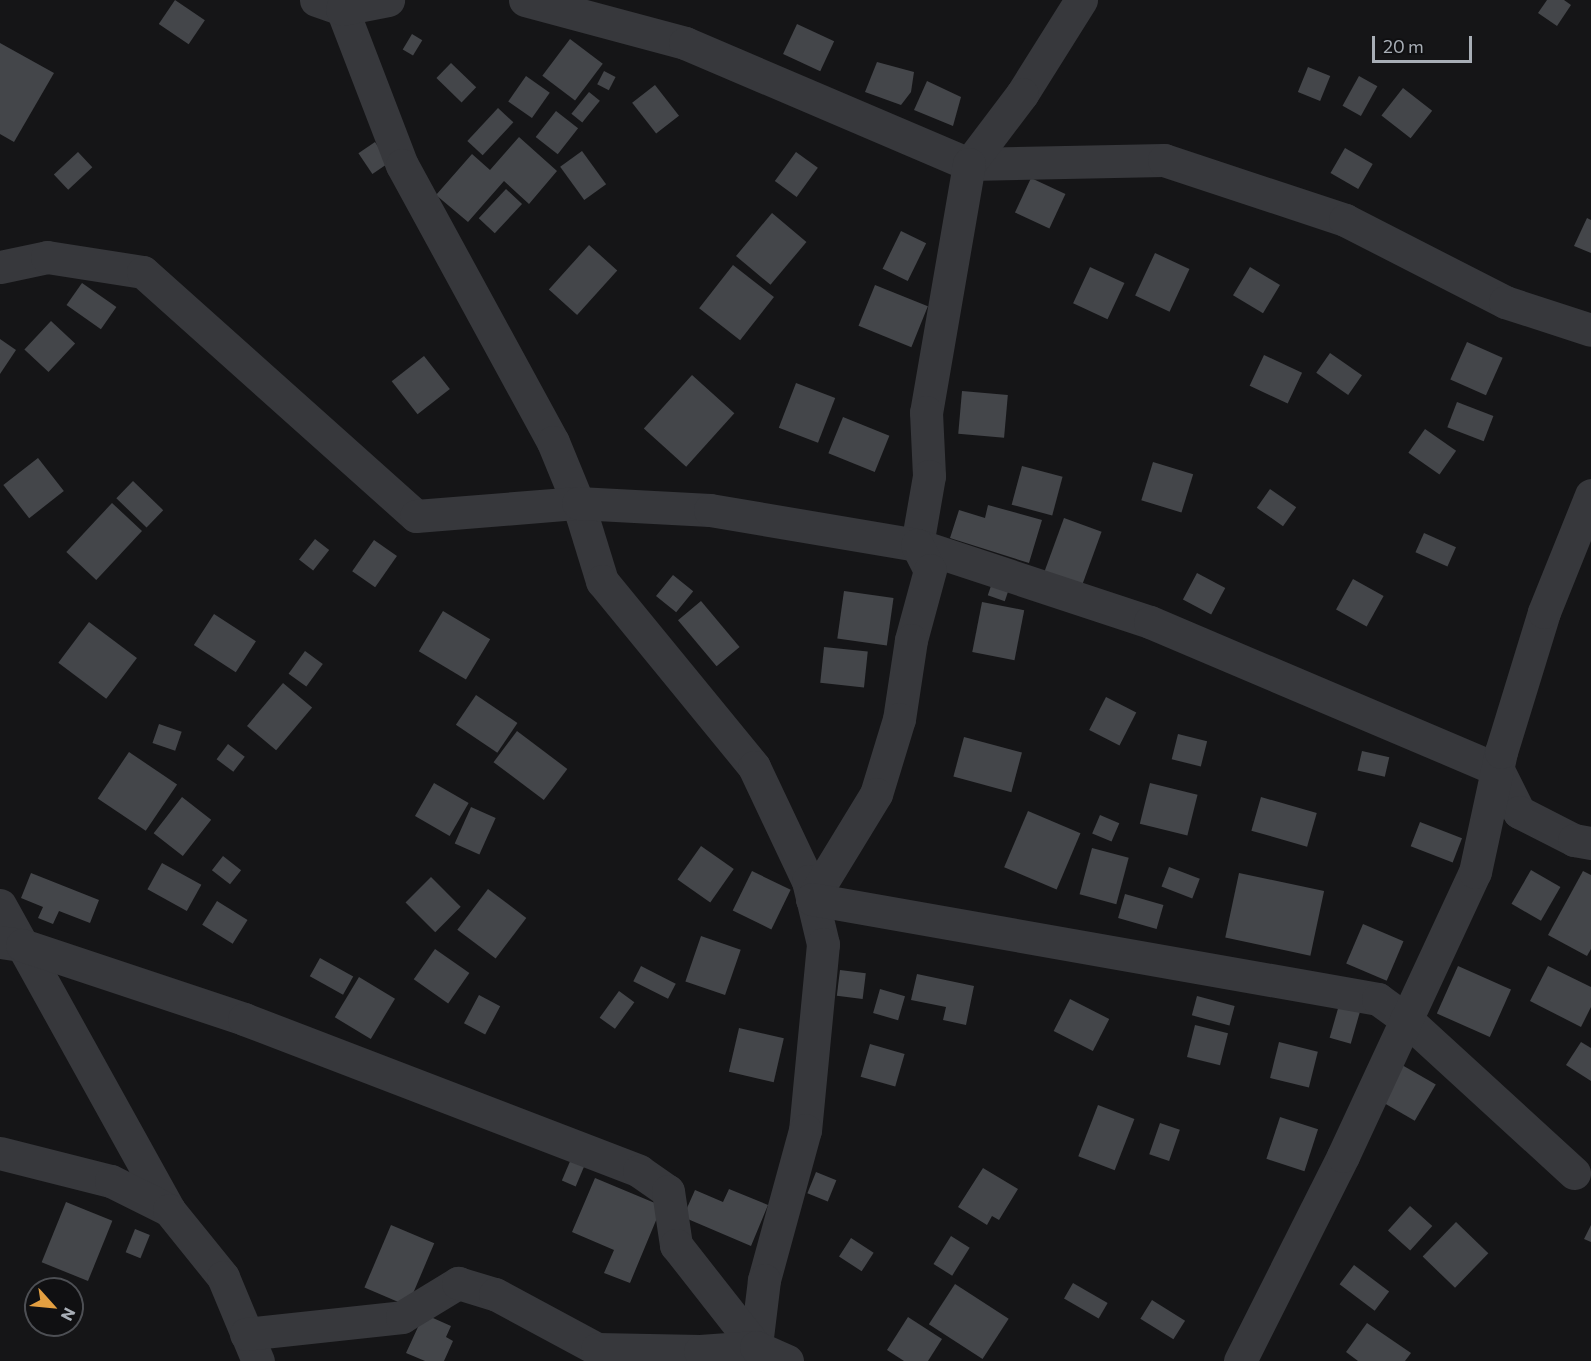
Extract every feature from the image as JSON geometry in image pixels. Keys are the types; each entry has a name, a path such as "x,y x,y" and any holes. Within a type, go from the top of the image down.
{"street":[{"path":"388,0 329,5 402,165 553,442 578,503 602,581 754,767 808,881 823,945 805,1130 764,1280 755,1354"},
{"path":"525,0 685,43 969,164 1164,160 1345,220 1505,302 1591,330"},
{"path":"812,898 876,794 899,719 911,640 930,570 917,545 929,476 926,412 969,164 1022,94 1081,0"},
{"path":"0,267 47,257 143,272 416,516 578,503 710,510 917,545 1161,626 1497,770 1519,813 1574,840 1591,843"},
{"path":"1240,1361 1343,1156 1475,872 1497,770 1544,612 1591,495"},
{"path":"812,898 1378,999 1406,1019 1574,1173"},
{"path":"0,905 11,944 169,1210 223,1277 252,1347 402,1317 458,1283 495,1294 597,1349 755,1354 787,1361"},
{"path":"11,944 255,1024 639,1170 669,1191 676,1245 755,1354"},
{"path":"0,1153 111,1181 169,1210"}],"building":[{"path":"175,0 205,20 189,44 159,24"},
{"path":"1547,0 1564,0 1571,5 1557,26 1538,13"},
{"path":"797,24 834,41 820,71 783,54"},
{"path":"412,34 422,40 413,56 403,49"},
{"path":"570,39 603,64 575,100 542,76"},
{"path":"0,43 54,73 14,142 0,134"},
{"path":"877,62 914,72 911,92 901,105 865,92"},
{"path":"451,63 476,87 462,102 436,78"},
{"path":"1308,67 1330,76 1320,101 1298,92"},
{"path":"604,71 616,77 609,90 597,84"},
{"path":"526,76 550,93 532,118 508,101"},
{"path":"1359,76 1377,86 1361,116 1343,106"},
{"path":"927,81 961,97 953,126 914,110"},
{"path":"655,85 679,116 656,134 632,103"},
{"path":"1403,88 1432,111 1411,138 1381,116"},
{"path":"589,92 600,101 582,123 571,114"},
{"path":"498,108 513,122 483,155 467,141"},
{"path":"556,111 578,128 558,154 536,137"},
{"path":"519,137 557,171 529,204 504,181 468,222 436,195 472,154 490,170"},
{"path":"375,142 389,163 372,174 358,153"},
{"path":"1345,148 1373,164 1358,189 1330,173"},
{"path":"582,151 606,184 584,200 560,167"},
{"path":"78,152 92,167 68,190 54,175"},
{"path":"796,152 818,168 797,197 775,181"},
{"path":"1031,178 1065,194 1049,228 1015,212"},
{"path":"506,189 522,204 495,233 479,218"},
{"path":"772,213 806,242 770,285 736,256"},
{"path":"1587,218 1591,220 1591,253 1574,246"},
{"path":"901,231 926,243 908,281 883,269"},
{"path":"589,245 617,270 577,315 549,290"},
{"path":"1155,253 1189,269 1170,312 1135,296"},
{"path":"733,265 774,297 740,340 699,308"},
{"path":"1090,267 1124,283 1108,319 1073,303"},
{"path":"1250,267 1280,285 1263,313 1233,295"},
{"path":"82,283 116,307 101,329 67,305"},
{"path":"875,285 928,306 911,347 859,326"},
{"path":"51,321 75,344 49,372 24,350"},
{"path":"0,339 16,350 0,374"},
{"path":"1467,342 1503,358 1486,395 1450,379"},
{"path":"1330,353 1362,375 1348,395 1316,373"},
{"path":"1264,355 1302,373 1288,404 1250,386"},
{"path":"424,356 450,389 418,414 392,381"},
{"path":"692,375 734,413 686,467 644,429"},
{"path":"796,383 835,398 818,443 779,428"},
{"path":"962,391 1008,395 1004,438 958,434"},
{"path":"1457,402 1493,416 1484,441 1447,427"},
{"path":"843,417 889,436 875,472 828,453"},
{"path":"1425,429 1456,451 1439,475 1408,453"},
{"path":"38,458 64,491 29,518 3,485"},
{"path":"1153,462 1193,474 1181,513 1141,500"},
{"path":"1022,466 1063,477 1052,516 1012,505"},
{"path":"133,481 163,510 147,527 116,498"},
{"path":"1270,489 1296,507 1283,526 1257,508"},
{"path":"112,503 142,531 96,580 66,552"},
{"path":"988,505 1042,520 1029,563 950,538 959,510 985,518"},
{"path":"1064,518 1102,532 1082,585 1045,572"},
{"path":"1424,533 1456,547 1447,566 1415,552"},
{"path":"315,539 329,550 313,571 299,559"},
{"path":"374,540 397,556 375,587 352,571"},
{"path":"1197,573 1225,588 1211,615 1183,599"},
{"path":"673,575 693,591 676,612 656,596"},
{"path":"1353,579 1384,596 1367,627 1336,610"},
{"path":"992,583 1009,589 1005,601 988,595"},
{"path":"844,591 894,598 887,645 837,639"},
{"path":"701,601 740,647 717,666 678,620"},
{"path":"982,602 1024,610 1014,660 972,652"},
{"path":"443,611 490,639 466,680 419,651"},
{"path":"214,614 256,641 236,672 194,645"},
{"path":"89,622 137,658 106,699 58,663"},
{"path":"824,647 868,652 864,687 820,683"},
{"path":"305,651 323,664 306,687 289,674"},
{"path":"283,683 312,707 276,750 247,726"},
{"path":"476,695 517,723 497,753 456,725"},
{"path":"1106,697 1136,712 1119,745 1089,730"},
{"path":"159,724 182,732 175,751 152,743"},
{"path":"517,731 567,769 544,800 494,762"},
{"path":"1178,734 1207,741 1201,766 1172,759"},
{"path":"964,737 1022,753 1011,792 953,777"},
{"path":"228,744 245,757 233,772 217,759"},
{"path":"1362,751 1389,757 1385,777 1358,770"},
{"path":"129,752 177,784 146,831 98,798"},
{"path":"434,783 469,803 450,836 415,816"},
{"path":"1150,783 1198,795 1187,836 1140,824"},
{"path":"182,797 211,820 183,856 154,833"},
{"path":"1261,797 1317,813 1307,847 1251,831"},
{"path":"471,807 496,818 479,855 455,844"},
{"path":"1028,811 1080,833 1057,889 1004,867"},
{"path":"1100,815 1119,823 1112,842 1092,833"},
{"path":"1420,822 1462,838 1453,862 1411,846"},
{"path":"701,846 734,869 710,903 677,880"},
{"path":"1092,848 1129,858 1116,904 1080,894"},
{"path":"223,856 241,870 230,884 212,870"},
{"path":"162,863 201,885 187,911 147,889"},
{"path":"1169,867 1200,879 1192,898 1161,887"},
{"path":"1531,870 1560,887 1541,921 1512,904"},
{"path":"752,871 791,890 771,929 733,911"},
{"path":"1583,871 1591,875 1591,949 1587,956 1548,935"},
{"path":"31,873 99,900 90,923 59,911 53,924 38,918 43,907 21,898"},
{"path":"1239,873 1324,891 1310,956 1225,938"},
{"path":"431,877 461,907 435,932 406,902"},
{"path":"488,889 526,918 496,959 457,930"},
{"path":"1125,894 1163,905 1157,929 1118,918"},
{"path":"217,901 248,920 233,944 202,925"},
{"path":"1363,924 1404,941 1387,981 1346,964"},
{"path":"701,936 741,950 725,995 685,981"},
{"path":"435,949 469,973 448,1003 414,979"},
{"path":"320,958 353,976 343,995 310,976"},
{"path":"641,966 676,984 668,999 633,981"},
{"path":"1458,966 1511,990 1490,1037 1437,1014"},
{"path":"1548,966 1591,987 1591,1007 1581,1027 1530,1001"},
{"path":"840,970 866,973 863,999 837,996"},
{"path":"917,974 974,986 966,1025 943,1020 946,1007 911,1000"},
{"path":"359,977 395,999 371,1039 335,1017"},
{"path":"880,989 905,996 898,1020 873,1013"},
{"path":"619,991 634,1002 615,1029 600,1018"},
{"path":"479,995 500,1006 485,1035 464,1023"},
{"path":"1197,996 1235,1006 1229,1025 1192,1015"},
{"path":"1070,999 1109,1019 1093,1051 1054,1031"},
{"path":"1339,1005 1360,1011 1351,1044 1330,1038"},
{"path":"1195,1025 1228,1033 1220,1065 1187,1057"},
{"path":"739,1028 784,1038 774,1082 729,1072"},
{"path":"1279,1042 1318,1052 1309,1088 1270,1078"},
{"path":"1581,1042 1591,1048 1591,1081 1566,1065"},
{"path":"870,1044 905,1054 895,1087 861,1077"},
{"path":"1402,1065 1436,1084 1415,1121 1381,1101"},
{"path":"1098,1105 1134,1119 1115,1170 1078,1156"},
{"path":"1280,1117 1318,1129 1304,1171 1266,1159"},
{"path":"1160,1123 1180,1130 1169,1161 1149,1154"},
{"path":"574,1152 588,1158 576,1186 562,1181"},
{"path":"983,1168 1018,1189 999,1220 992,1216 987,1225 958,1207"},
{"path":"816,1172 836,1180 828,1202 807,1193"},
{"path":"595,1178 662,1206 630,1283 604,1273 614,1250 572,1232"},
{"path":"729,1189 768,1205 751,1246 683,1217 695,1190 723,1202"},
{"path":"66,1202 112,1221 88,1281 84,1277 78,1277 42,1262"},
{"path":"1410,1206 1432,1226 1410,1251 1388,1231"},
{"path":"1456,1222 1488,1253 1455,1288 1423,1257"},
{"path":"391,1225 434,1243 408,1306 364,1288"},
{"path":"1591,1225 1591,1242 1584,1239"},
{"path":"135,1229 150,1235 140,1258 126,1252"},
{"path":"951,1236 970,1248 952,1276 934,1264"},
{"path":"851,1238 874,1253 862,1271 839,1256"},
{"path":"1354,1265 1389,1291 1375,1311 1340,1284"},
{"path":"1073,1283 1108,1303 1099,1319 1064,1299"},
{"path":"955,1284 1009,1319 983,1359 929,1324"},
{"path":"1152,1300 1185,1321 1173,1339 1140,1319"},
{"path":"424,1314 451,1326 446,1337 453,1341 444,1361 425,1361 406,1353"},
{"path":"908,1317 942,1339 928,1361 904,1361 887,1350"},
{"path":"1367,1323 1411,1353 1405,1361 1358,1361 1346,1352"}]}
